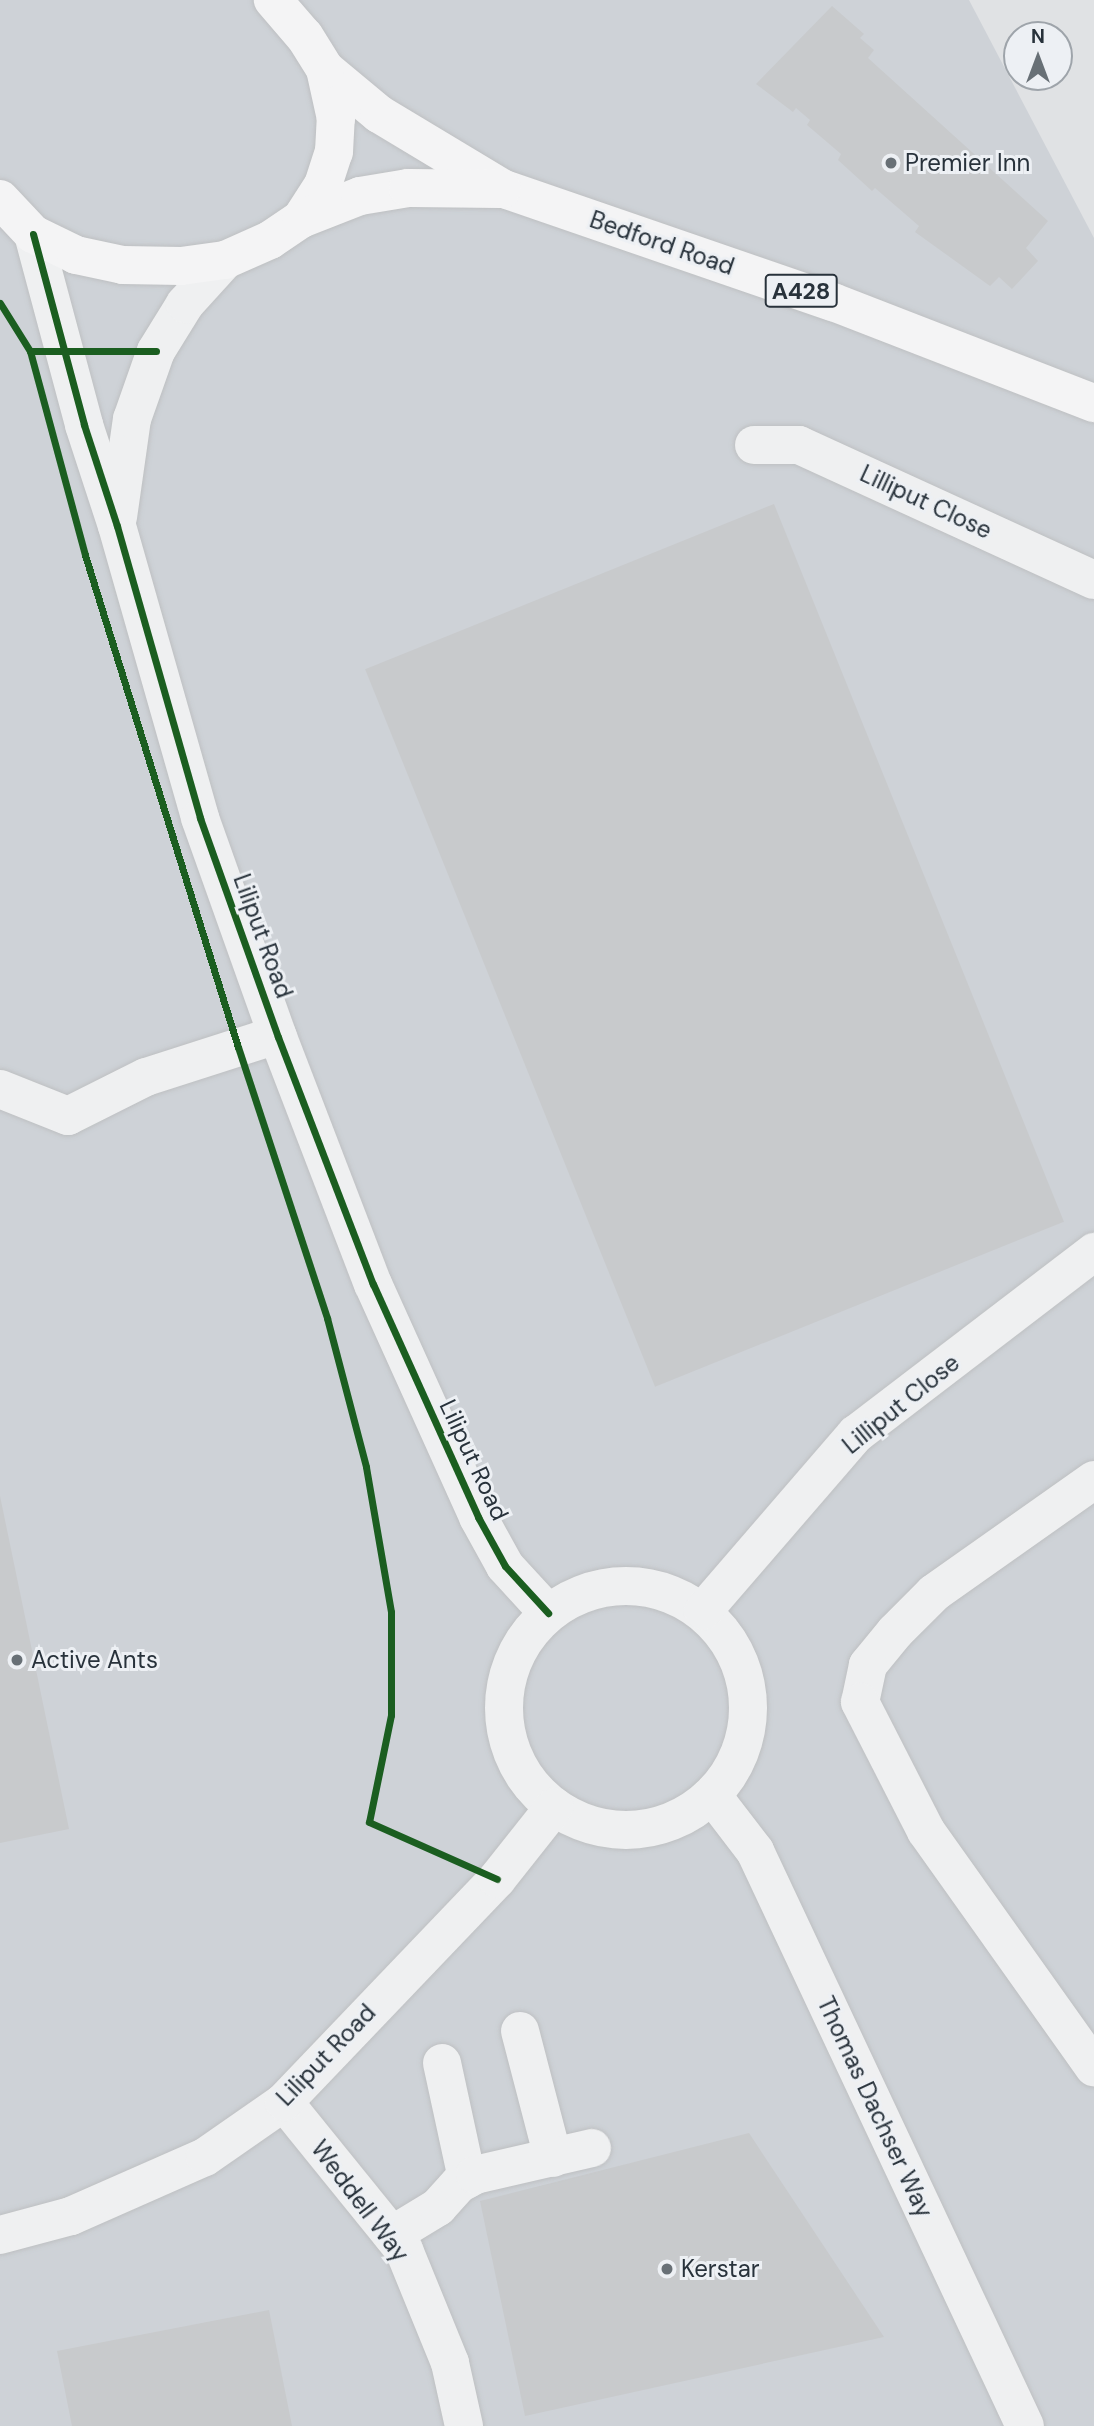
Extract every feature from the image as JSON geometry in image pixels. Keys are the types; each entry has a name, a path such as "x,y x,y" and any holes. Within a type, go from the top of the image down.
{"highway":[{"path":"0,199 33,234 76,255 123,265 181,266 225,260 270,240 301,219 323,185 334,152 337,119 325,69 304,36 273,0"},
{"name":"Bedford Road","path":"325,69 379,114 504,189 833,302 1094,403"},
{"name":"Bedford Road","path":"301,219 360,196 408,188 504,189"}],"street":[{"name":"Liliput Road","path":"33,234 83,425 117,526 200,818 373,1284 478,1517 505,1566 548,1613"},
{"name":"Liliput Road","path":"117,526 132,419 156,351 185,304 225,260"},
{"name":"Lilliput Close","path":"754,444 799,444 1094,580"},
{"path":"0,1089 68,1116 146,1077 261,1041"},
{"name":"Lilliput Close","path":"703,1611 856,1434 1094,1252"},
{"path":"1094,1480 934,1593 895,1632 868,1665 860,1702 926,1831 1094,2067"},
{"path":"618,1585 656,1589 703,1611 720,1629 739,1660 748,1695 747,1732 734,1766 712,1795 685,1815 653,1828 618,1830 585,1823 554,1807 528,1782 510,1748 503,1712 508,1675 518,1652 523,1641 548,1613 581,1594 618,1585"},
{"name":"Thomas Dachser Way","path":"712,1795 755,1851 1026,2426"},
{"name":"Liliput Road","path":"0,2235 71,2216 205,2157 284,2102 497,1879 554,1807"},
{"path":"520,2031 553,2158"},
{"path":"442,2063 467,2179"},
{"name":"Weddell Way","path":"284,2102 404,2250 450,2363 464,2426"},
{"path":"392,2235 438,2207 467,2179 592,2148"}],"shaded area":[{"path":"0,0 969,0 1003,65 1003,91 1017,91 1094,238 1094,2426 0,2426"}],"building":[{"path":"832,6 864,34 860,38 874,50 868,58 1048,221 1026,248 1038,261 1012,289 999,277 990,286 915,232 919,226 875,188 872,191 838,160 841,154 807,125 810,120 796,108 793,112 756,84"},
{"path":"774,504 1064,1222 655,1387 365,669"},
{"name":"Active Ants","path":"0,1496 69,1829 0,1843"},
{"name":"Kerstar","path":"749,2133 884,2337 525,2416 480,2201"},
{"path":"269,2310 292,2426 72,2426 57,2351"}],"cycle path":[{"path":"33,234 84,425 117,526 200,818 278,1037 373,1284 478,1517 505,1566 548,1613"},
{"path":"0,303 30,351 156,351"},
{"path":"30,351 85,555 238,1047 327,1318 366,1467 391,1612 391,1715 369,1822 497,1879"}],"place":[{"name":"Premier Inn","path":"891,163"},
{"name":"Active Ants","path":"17,1660"},
{"name":"Kerstar","path":"667,2269"}]}
